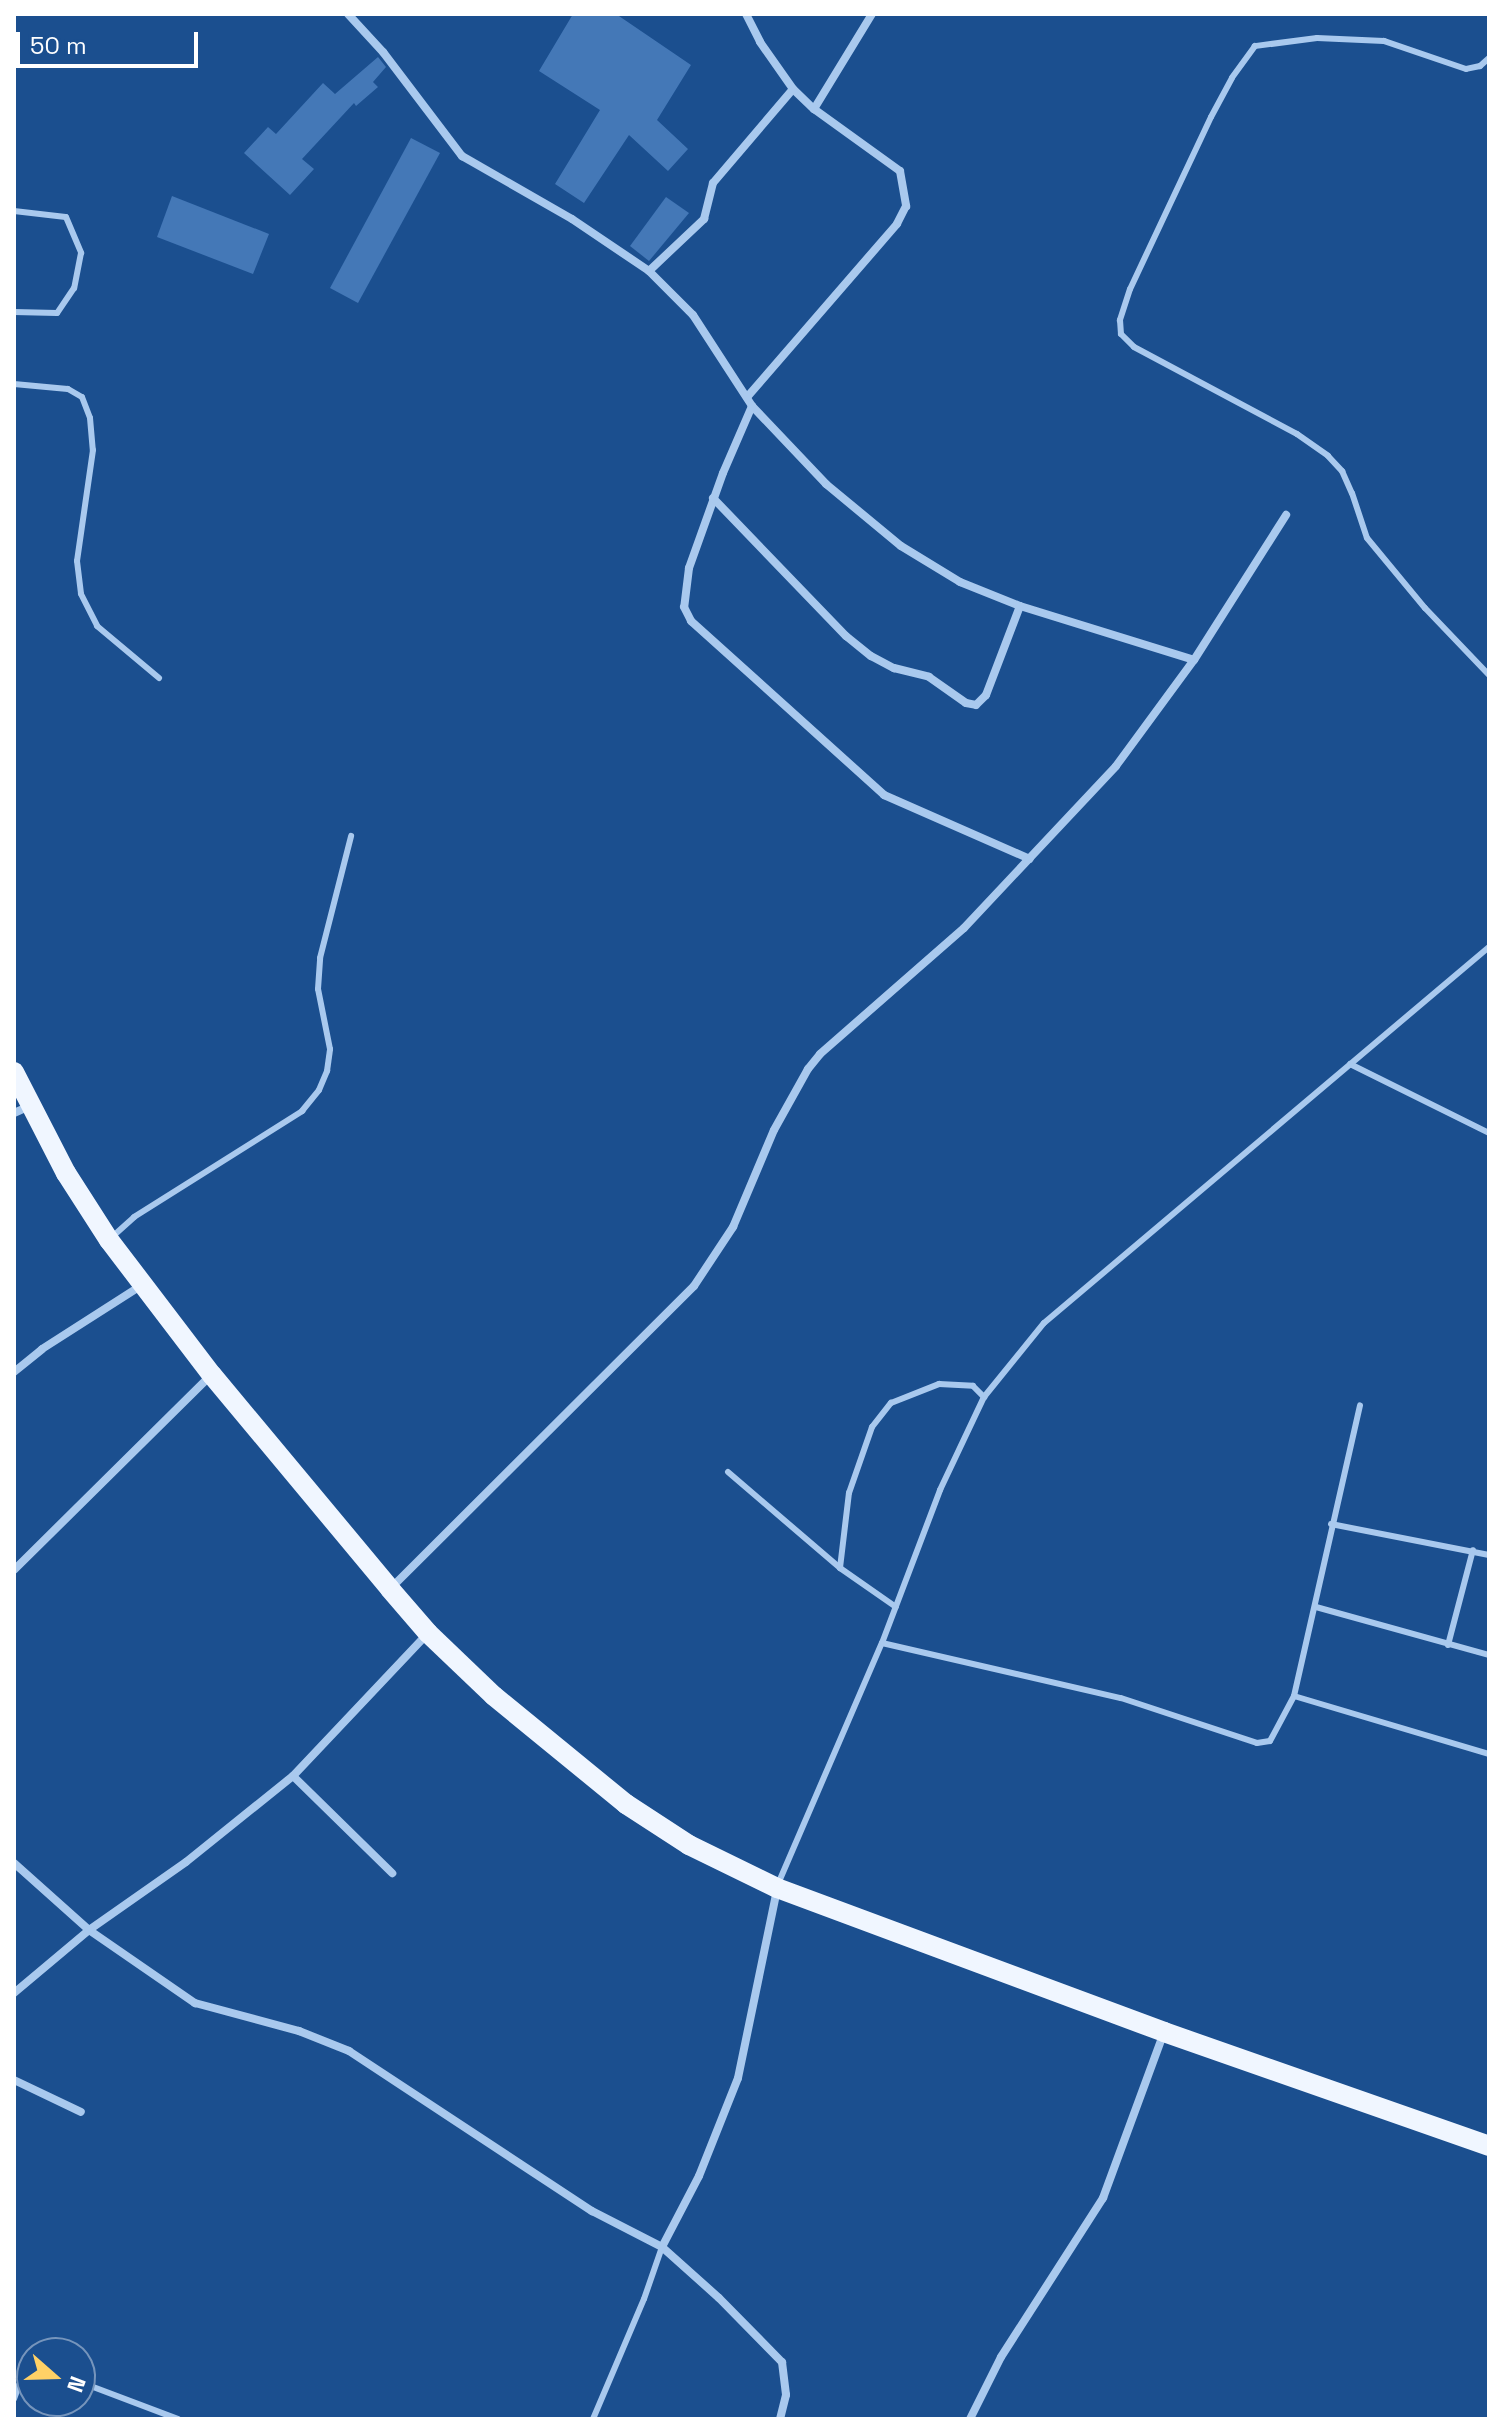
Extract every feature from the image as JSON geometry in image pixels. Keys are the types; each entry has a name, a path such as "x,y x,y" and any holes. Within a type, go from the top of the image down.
{"main road":[{"path":"14,1072 20,1101 109,1240 212,1375 390,1589 428,1633 533,1729 636,1811 689,1845 777,1888 1164,2032 1489,2146"}],"street":[{"path":"348,14 383,52 462,156 572,219 649,271 693,315 750,401 826,484 901,546 960,582 1020,606 1194,660"},
{"path":"746,14 760,42 793,89 814,109 900,171 906,206 897,224 750,401 689,568 684,607 691,621 884,795 1030,859"},
{"path":"814,109 872,14"},
{"path":"649,271 704,219 713,183 793,89"},
{"path":"713,498 846,636 871,656 894,668 929,677 966,703 976,705 986,695 1020,606"},
{"path":"390,1589 694,1286 733,1227 774,1130 808,1069 820,1054 964,928 1116,766 1194,660 1286,515"},
{"path":"14,1372 42,1349 143,1284"},
{"path":"14,1570 212,1375"},
{"path":"14,1993 89,1930 186,1862 293,1776 428,1633"},
{"path":"293,1776 392,1873"},
{"path":"14,1863 89,1930 195,2003 299,2031 349,2051 592,2211 662,2247 719,2298 782,2362 786,2395 780,2419"},
{"path":"662,2247 709,2156 738,2078 777,1888"},
{"path":"970,2419 1001,2357 1103,2198 1164,2032"},
{"path":"14,2080 81,2112"}],"lane":[{"path":"1489,58 1480,66 1466,69 1384,41 1317,38 1255,46 1232,78 1211,117 1130,289 1120,320 1121,334 1134,347 1297,434 1328,456 1342,471 1367,538 1425,608 1489,675"},
{"path":"14,211 66,217 81,253 74,288 57,313 14,312"},
{"path":"14,384 68,389 82,397 90,418 93,450 77,561 81,594 97,626 159,678"},
{"path":"109,1240 134,1217 293,1117 319,1090 327,1071 330,1049 318,989 320,958 351,836"},
{"path":"777,1888 882,1643 940,1490 984,1397 1044,1323 1489,947"},
{"path":"1350,1064 1489,1133"},
{"path":"840,1568 849,1493 872,1427 891,1403 939,1384 973,1386 984,1397"},
{"path":"882,1643 1121,1698 1257,1743 1270,1741 1294,1696 1360,1405"},
{"path":"728,1472 840,1568 896,1607"},
{"path":"1331,1524 1489,1555"},
{"path":"1448,1645 1473,1550"},
{"path":"1316,1607 1489,1655"},
{"path":"1294,1696 1489,1754"},
{"path":"593,2419 644,2299 662,2247"},
{"path":"96,2388 178,2419"}],"building":[{"path":"573,14 616,14 691,65 657,120 688,149 668,171 629,135 584,203 555,184 600,110 539,71"},
{"path":"378,57 386,67 373,82 378,87 356,106 354,103 302,159 314,169 290,195 244,153 268,127 276,134 323,83 335,94"},
{"path":"411,138 440,153 358,303 330,288"},
{"path":"172,196 269,234 253,274 157,237"},
{"path":"666,197 689,213 649,261 630,246"}]}
